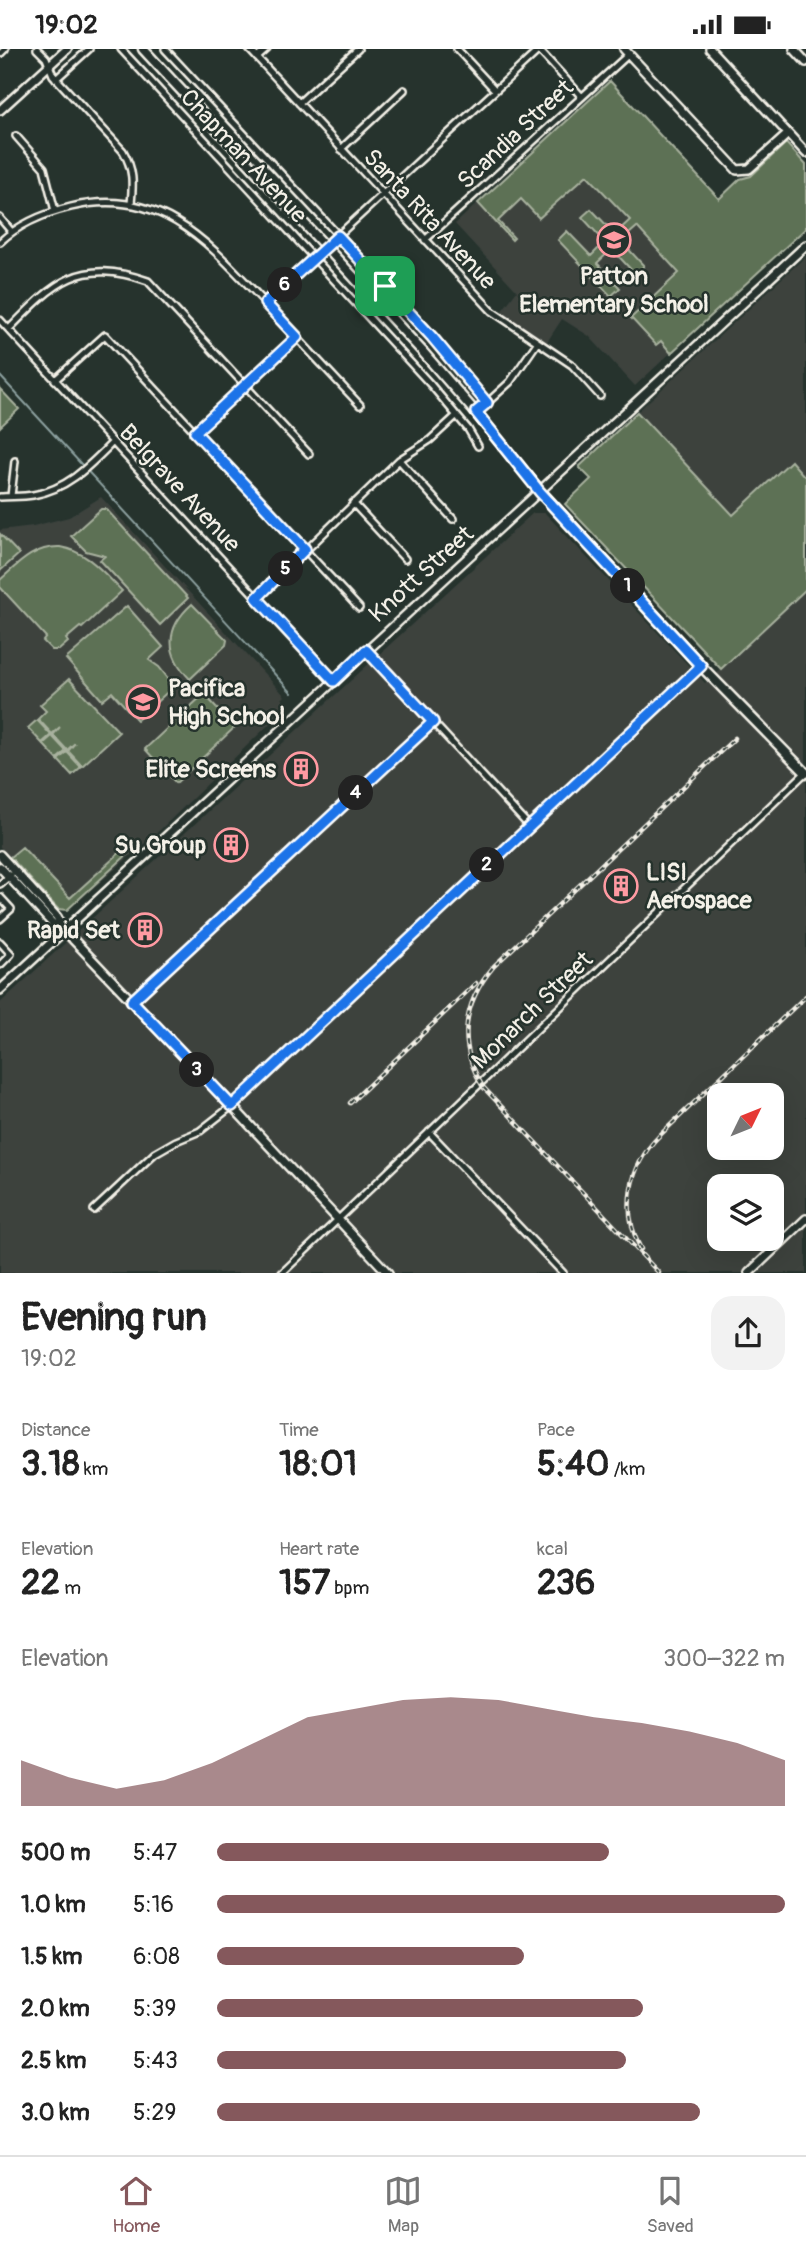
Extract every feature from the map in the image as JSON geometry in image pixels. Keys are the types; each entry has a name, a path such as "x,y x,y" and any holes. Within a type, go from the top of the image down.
{"main road":[{"path":"0,110 66,49"},
{"path":"143,49 476,412 540,492 701,666 806,773"},
{"path":"710,49 806,153"},
{"path":"794,49 806,62"},
{"path":"627,51 737,170 749,169 788,134"},
{"name":"Knott Street","path":"0,990 806,245"},
{"path":"0,855 11,874"},
{"path":"0,867 57,917 64,930 388,1273"},
{"path":"749,1273 806,1219"}],"street":[{"path":"0,54 5,49"},
{"path":"57,79 89,49"},
{"name":"Chapman Avenue","path":"121,49 456,415 478,446"},
{"name":"Chapman Avenue","path":"165,49 432,337 487,403"},
{"name":"Santa Rita Avenue","path":"249,49 492,311 537,344 572,365 600,396"},
{"path":"257,58 267,49"},
{"path":"299,103 358,49"},
{"path":"457,49 495,90"},
{"path":"41,50 57,79 124,151 131,164 134,179 131,204"},
{"path":"265,303 538,50 582,97"},
{"name":"Scandia Street","path":"425,240 582,97 627,51"},
{"path":"341,149 404,90"},
{"path":"16,136 44,168 55,211"},
{"path":"0,242 11,231 55,211 92,202 131,204 178,221 216,250 360,405"},
{"path":"0,218 11,231"},
{"path":"9,329 42,296 71,277 100,270 124,273 148,281 309,454"},
{"name":"Belgrave Avenue","path":"0,320 334,681"},
{"path":"55,380 105,335 359,608"},
{"path":"195,432 297,337"},
{"path":"476,412 510,382 537,344"},
{"path":"257,598 353,503 400,460 430,440 456,415"},
{"path":"0,497 30,496 55,489 81,474 113,442"},
{"path":"400,460 453,519"},
{"path":"11,496 15,461"},
{"path":"353,503 405,559"},
{"path":"366,650 529,826"},
{"path":"94,1210 155,1153 176,1140 200,1131 232,1106 701,666"},
{"path":"132,1001 433,722"},
{"name":"Monarch Street","path":"282,1273 806,773"},
{"path":"0,884 11,874"},
{"path":"0,897 11,909 0,919"},
{"path":"0,942 10,954 0,965"},
{"path":"429,1132 563,1273"}],"shaded area":[{"name":"Patton Elementary School","path":"610,81 774,257 635,386 589,336 562,319 547,342 501,312 517,291 455,224"},
{"path":"806,256 806,475 791,462 733,515 637,412"},
{"name":"Pacifica High School","path":"101,497 285,696 282,699 289,705 160,830 68,910 58,909 0,847 0,530 33,526 69,517"},
{"path":"533,513 545,513 705,683 806,589 806,1273 0,1273 0,1003"}],"green space":[{"path":"610,81 719,199 740,179 751,176 786,143 806,165 806,228 671,353 661,341 656,345 631,318 679,273 637,227 621,241 644,266 635,274 612,249 597,263 620,288 611,296 558,240 567,231 591,256 605,242 582,217 591,209 615,234 630,220 587,175 539,218 521,199 498,221 514,238 512,240 478,203"},
{"path":"0,389 19,409 0,427"},
{"path":"637,412 733,515 791,461 806,475 806,589 721,669 565,504 591,479 579,467"},
{"path":"101,509 106,509 188,598 160,625 100,560 105,556 86,551 71,536"},
{"path":"0,534 19,554 0,571"},
{"path":"60,547 87,558 122,591 66,639 68,642 59,650 52,650 43,641 46,637 0,587 0,580 34,553"},
{"path":"192,604 227,640 226,645 190,679 176,660 172,641 177,622"},
{"path":"127,606 163,647 149,660 159,667 174,686 137,720 112,692 102,700 66,659"},
{"path":"69,679 119,732 82,766 68,751 75,743 67,750 53,735 60,727 52,734 38,719 46,711 40,705"},
{"path":"204,694 235,727 176,783 145,749"},
{"path":"37,720 51,735 42,743 28,728"},
{"path":"52,736 66,751 57,759 43,744"},
{"path":"67,752 81,767 72,775 58,760"},
{"path":"22,847 70,898 126,847 131,851 67,910 58,909 10,857"}],"waterway":[{"path":"0,376 292,693"}],"railway":[{"path":"659,1273 483,1087 469,1055 467,1025 475,995 494,966 735,738"},
{"path":"350,1103 476,983"},
{"path":"641,1249 631,1220 631,1189 649,1148 806,996"}],"place":[{"name":"Patton Elementary School","path":"614,240"},
{"name":"Pacifica High School","path":"143,702"},
{"name":"Elite Screens","path":"301,769"},
{"name":"Su Group","path":"231,845"},
{"name":"LISI Aerospace","path":"621,886"},
{"name":"Rapid Set","path":"145,930"}],"route":[{"path":"338,236 385,286 487,403 476,412 540,492 701,666 232,1106 132,1001 433,722 366,650 334,681 257,598 305,549 195,432 297,337 265,303 338,236"}]}
